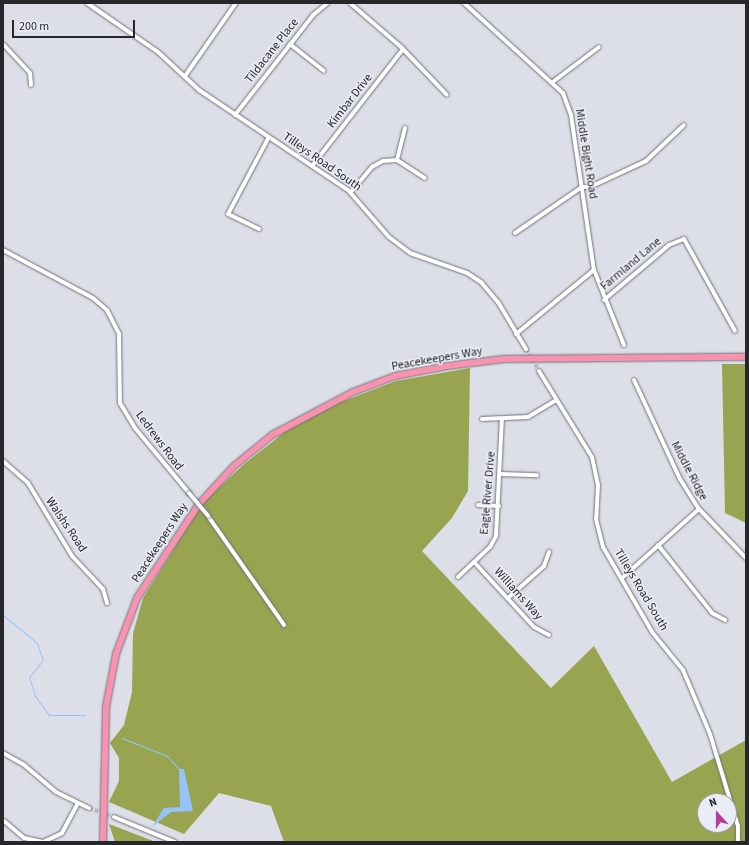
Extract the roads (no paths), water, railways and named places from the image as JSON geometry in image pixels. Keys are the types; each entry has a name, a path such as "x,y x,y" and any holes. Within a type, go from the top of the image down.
{"highway":[{"name":"Peacekeepers Way","path":"102,842 106,707 116,654 137,598 199,504 234,466 272,435 353,392 395,376 447,366 504,359 746,357"}],"street":[{"name":"Tilleys Road South","path":"87,3 158,52 185,76 235,115 351,192 389,237 410,253 468,273 481,282 498,302 526,349"},
{"path":"185,76 236,3"},
{"name":"Tildacane Place","path":"235,115 290,44 328,3"},
{"path":"350,3 403,49 447,96"},
{"name":"Middle Bight Road","path":"464,3 554,81 563,93 571,115 594,270 604,300 624,337 624,345"},
{"path":"3,44 30,73 31,85"},
{"path":"290,44 324,71"},
{"path":"554,81 599,47"},
{"name":"Kimbar Drive","path":"312,166 403,49"},
{"path":"515,233 582,187 590,187 646,161 684,125"},
{"path":"397,160 405,128"},
{"path":"258,229 228,214 269,137"},
{"path":"351,192 372,167 397,160 425,178"},
{"name":"Farmland Lane","path":"604,300 669,245 684,239 735,331"},
{"name":"Ledrews Road","path":"3,250 93,298 107,310 119,334 120,403 135,428 208,516 284,625"},
{"path":"516,334 594,270"},
{"name":"Tilleys Road South","path":"539,371 592,457 598,485 598,531 652,632 683,670 710,734 738,826 738,842"},
{"name":"Middle Ridge","path":"634,380 680,479 698,509 746,558"},
{"path":"482,419 502,419 531,416 556,400"},
{"name":"Eagle River Drive","path":"458,577 494,540 499,506 502,419"},
{"name":"Walshs Road","path":"3,461 28,483 72,556 103,589 107,603"},
{"path":"501,474 537,475"},
{"path":"478,505 499,506"},
{"path":"622,578 698,509"},
{"path":"658,545 710,611 725,620"},
{"path":"508,598 544,566 549,552"},
{"name":"Williams Way","path":"474,562 536,630 550,635"},
{"path":"3,753 23,764 56,792 89,808"},
{"path":"4,821 24,838 43,842 62,833 78,803"},
{"path":"114,817 176,842"}],"water":[{"path":"179,769 184,769 193,811 171,812 152,827 164,808 180,807"}],"waterway":[{"path":"3,615 37,643 43,660 29,677 35,696 49,715 85,715"},
{"path":"122,738 167,756 179,769"}],"tunnel":[{"path":"526,349 539,371"},
{"path":"89,808 114,817"}]}
